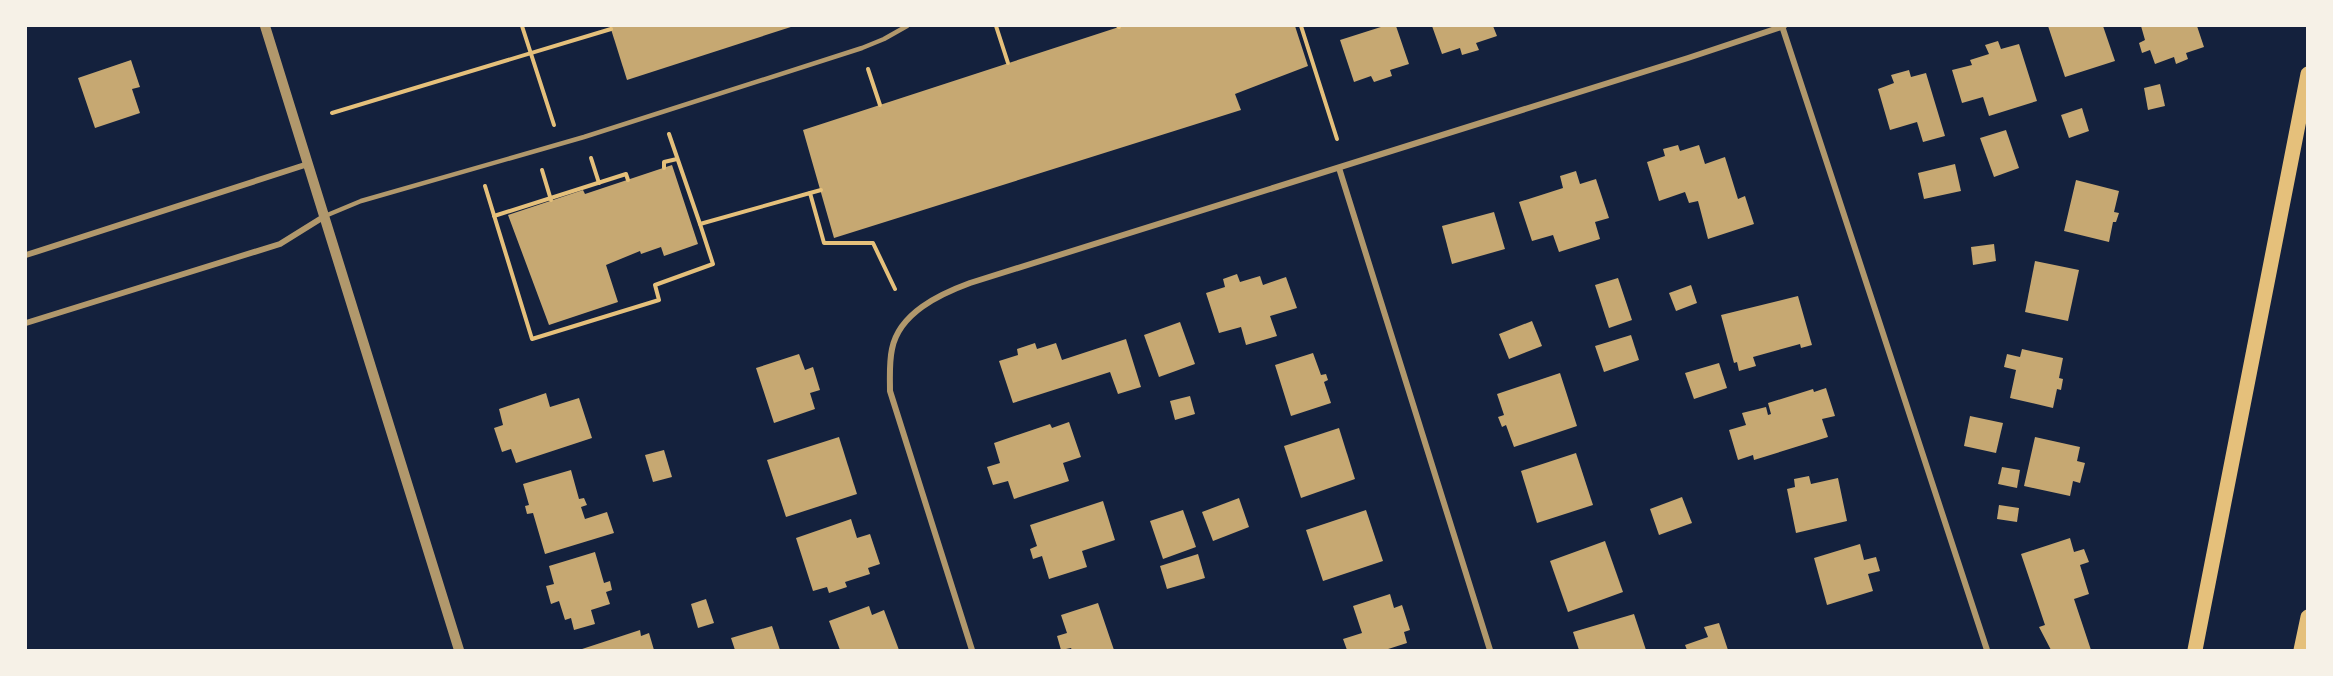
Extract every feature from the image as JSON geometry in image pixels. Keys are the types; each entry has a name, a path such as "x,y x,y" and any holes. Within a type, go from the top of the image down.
{"main road":[{"path":"2195,651 2307,74"},
{"path":"2301,651 2307,617"}],"street":[{"path":"265,26 459,651"},
{"path":"972,651 890,391 892,348 899,332 909,319 943,293 1783,26 1987,651"},
{"path":"26,255 309,164"},
{"path":"1339,168 1490,651"},
{"path":"26,323 280,244 325,216"}],"lane":[{"path":"325,216 361,201 559,142 584,137 861,48 884,39 907,26"}],"path":[{"path":"522,26 559,142"},
{"path":"996,26 1008,63"},
{"path":"1301,26 1337,139"},
{"path":"332,113 611,29"},
{"path":"861,48 880,105"},
{"path":"478,166 532,339 659,300 655,285 713,264 662,111"},
{"path":"536,149 551,199"},
{"path":"664,168 664,162 677,159"},
{"path":"494,216 626,174 628,180"},
{"path":"700,224 820,190"},
{"path":"810,193 824,243 873,243 895,289"}],"building":[{"path":"610,26 794,26 627,80"},
{"path":"1122,26 1295,26 1308,66 1235,94 1241,110 834,238 803,130"},
{"path":"1384,26 1396,26 1409,64 1390,70 1392,76 1374,82 1371,76 1354,82 1340,40"},
{"path":"1432,26 1493,26 1497,36 1476,43 1479,50 1462,55 1460,48 1442,54"},
{"path":"2048,26 2103,26 2115,61 2065,77"},
{"path":"2141,26 2197,26 2204,47 2186,53 2188,59 2176,64 2174,57 2155,64 2150,50 2142,53 2139,43 2145,40"},
{"path":"1998,41 2001,49 2019,44 2037,101 1989,116 1983,97 1962,103 1952,70 1972,65 1970,60 1989,54 1985,45"},
{"path":"131,60 140,87 132,89 140,113 95,128 78,78"},
{"path":"1909,70 1911,77 1926,73 1945,136 1923,142 1917,122 1890,130 1878,89 1894,83 1891,75"},
{"path":"2160,84 2165,106 2148,110 2144,88"},
{"path":"2082,108 2089,131 2069,138 2061,115"},
{"path":"2006,130 2019,168 1994,177 1980,138"},
{"path":"1678,145 1680,151 1699,145 1705,164 1725,157 1738,199 1745,196 1754,224 1708,239 1698,201 1689,203 1685,192 1659,201 1647,162 1665,156 1663,149"},
{"path":"1955,164 1961,191 1924,199 1918,173"},
{"path":"672,165 698,244 664,256 661,247 641,254 640,251 606,265 618,302 549,325 508,215 583,190 585,194"},
{"path":"1576,171 1580,184 1596,179 1609,218 1595,222 1600,239 1559,252 1553,235 1532,241 1519,202 1563,188 1560,176"},
{"path":"2076,180 2119,191 2114,212 2119,213 2116,222 2113,222 2109,242 2064,231"},
{"path":"1494,212 1505,249 1452,264 1442,226"},
{"path":"1994,244 1996,261 1973,265 1971,247"},
{"path":"2035,261 2079,270 2068,321 2025,312"},
{"path":"1237,274 1240,282 1260,276 1263,285 1286,277 1297,308 1270,316 1277,336 1246,345 1241,327 1219,333 1206,293 1225,287 1223,279"},
{"path":"1618,278 1632,320 1609,328 1595,285"},
{"path":"1691,285 1697,303 1676,311 1669,293"},
{"path":"1798,296 1812,345 1801,348 1800,344 1753,357 1756,366 1739,371 1737,362 1734,363 1721,315"},
{"path":"1532,321 1542,346 1509,359 1499,334"},
{"path":"1180,322 1195,364 1159,377 1144,335"},
{"path":"1631,335 1639,360 1604,372 1595,346"},
{"path":"1126,339 1141,387 1118,394 1110,372 1013,403 999,361 1018,355 1017,349 1035,343 1037,349 1056,343 1062,360"},
{"path":"2022,349 2063,358 2059,378 2063,379 2061,390 2057,389 2053,408 2010,398 2016,370 2004,367 2007,354 2020,357"},
{"path":"1313,353 1321,375 1326,374 1328,380 1324,382 1331,403 1291,416 1275,365"},
{"path":"799,354 805,370 813,367 820,390 810,393 815,409 774,423 756,368"},
{"path":"1719,363 1727,388 1694,399 1685,373"},
{"path":"1560,373 1577,426 1514,447 1506,425 1502,427 1498,417 1504,415 1497,394"},
{"path":"1826,388 1835,416 1822,419 1828,437 1754,460 1753,455 1738,460 1729,430 1746,425 1742,413 1766,407 1768,415 1771,414 1768,403 1813,389 1814,392"},
{"path":"546,393 550,407 579,398 592,438 516,463 511,449 502,452 494,428 503,425 499,409"},
{"path":"1190,396 1195,414 1175,420 1170,401"},
{"path":"1970,416 2003,423 1996,453 1964,446"},
{"path":"1069,422 1081,457 1063,463 1069,481 1014,499 1008,481 993,485 987,467 1000,463 994,443 1050,424 1052,428"},
{"path":"1339,428 1355,479 1301,498 1284,446"},
{"path":"839,437 857,494 786,517 767,460"},
{"path":"2035,437 2080,447 2077,461 2085,463 2080,483 2073,481 2070,496 2024,486"},
{"path":"664,450 672,477 653,482 645,455"},
{"path":"1576,453 1593,505 1537,523 1521,471"},
{"path":"2002,467 2020,470 2017,488 1998,484"},
{"path":"571,470 579,499 584,498 587,505 581,507 585,519 607,512 614,533 545,554 533,513 527,514 525,506 529,505 523,484"},
{"path":"1809,476 1811,484 1838,478 1847,521 1796,533 1787,489 1795,487 1794,479"},
{"path":"1682,497 1692,523 1659,535 1650,509"},
{"path":"1239,498 1249,527 1213,541 1202,512"},
{"path":"1103,501 1115,540 1082,551 1087,567 1049,579 1042,556 1033,559 1030,549 1037,546 1030,525"},
{"path":"1999,505 2019,508 2017,522 1997,519"},
{"path":"1183,510 1196,547 1163,559 1150,521"},
{"path":"1366,510 1383,561 1323,581 1306,530"},
{"path":"851,519 857,538 870,534 880,564 868,568 870,574 845,582 847,587 829,593 827,587 813,591 796,538"},
{"path":"2070,538 2074,552 2084,549 2089,562 2080,565 2089,594 2074,599 2091,650 2051,650 2039,627 2045,625 2021,554"},
{"path":"1605,541 1623,592 1568,612 1550,561"},
{"path":"1860,544 1864,560 1876,557 1880,571 1868,574 1873,591 1827,605 1814,558"},
{"path":"595,552 604,583 610,581 612,590 606,592 610,604 591,610 595,624 574,630 571,618 565,620 559,601 551,604 546,586 554,584 549,566"},
{"path":"1198,554 1205,578 1167,589 1160,566"},
{"path":"1390,594 1394,608 1402,605 1410,630 1404,632 1407,643 1385,650 1347,650 1343,639 1362,633 1353,606"},
{"path":"706,599 714,623 698,628 691,604"},
{"path":"1098,603 1114,650 1072,650 1071,648 1061,650 1057,636 1067,633 1061,615"},
{"path":"869,606 872,615 884,610 899,650 840,650 829,621"},
{"path":"1634,614 1646,650 1579,650 1573,632"},
{"path":"1719,623 1728,650 1687,650 1685,645 1708,637 1704,627"},
{"path":"772,626 780,650 735,650 731,638"},
{"path":"640,630 641,636 649,633 654,650 579,650"}]}
